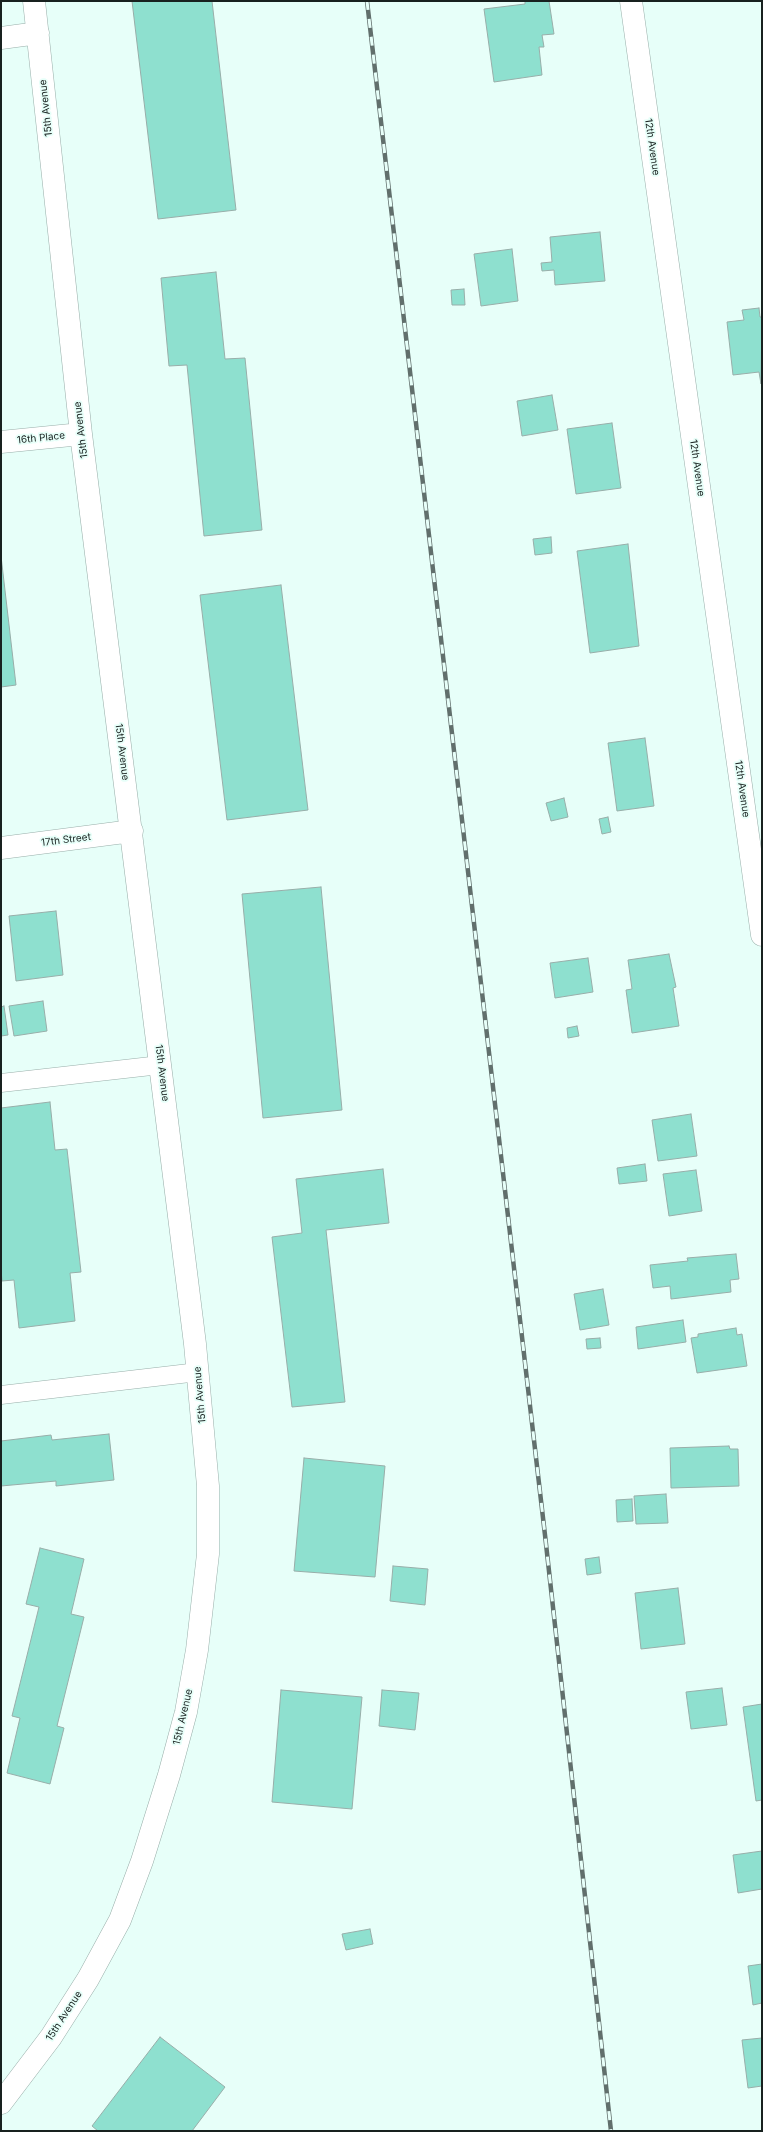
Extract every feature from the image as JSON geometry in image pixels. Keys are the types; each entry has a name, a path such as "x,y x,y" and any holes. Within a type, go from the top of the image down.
{"street":[{"name":"15th Avenue","path":"1,2103 51,2037 88,1980 120,1920 142,1861 180,1733 197,1650 208,1554 208,1486 198,1372 132,831 81,434 34,1"},
{"name":"12th Avenue","path":"631,1 762,935"},
{"path":"1,38 38,34"},
{"name":"16th Place","path":"1,442 81,434"},
{"name":"17th Street","path":"1,848 132,831"}],"lane":[{"path":"1,1083 160,1065"},
{"path":"1,1395 198,1372"}],"building":[{"path":"132,1 212,1 236,210 158,219"},
{"path":"525,1 549,1 554,34 542,35 544,47 539,47 542,75 494,82 484,9 525,4"},
{"path":"600,232 605,281 555,285 554,270 542,271 541,263 552,262 550,237"},
{"path":"512,249 518,301 481,306 474,254"},
{"path":"216,272 225,359 245,358 262,530 204,536 187,365 169,366 161,278"},
{"path":"464,289 465,305 452,305 451,290"},
{"path":"759,308 760,317 762,317 761,384 759,372 733,375 727,322 744,320 742,310"},
{"path":"552,395 558,430 522,436 517,401"},
{"path":"612,423 621,488 576,494 567,429"},
{"path":"551,537 552,553 535,555 533,539"},
{"path":"628,544 639,646 590,653 577,551"},
{"path":"1,556 16,685 1,687"},
{"path":"281,585 308,810 227,820 200,595"},
{"path":"645,738 654,806 617,811 608,743"},
{"path":"564,798 568,817 551,821 546,803"},
{"path":"608,817 611,832 602,834 599,819"},
{"path":"321,887 342,1110 263,1118 242,894"},
{"path":"56,911 63,975 16,981 9,916"},
{"path":"669,954 676,987 673,988 679,1026 632,1033 626,990 632,989 628,960"},
{"path":"588,958 593,992 555,998 550,963"},
{"path":"43,1001 47,1031 14,1036 9,1006"},
{"path":"4,1006 8,1035 1,1036 1,1007"},
{"path":"577,1026 579,1036 568,1038 567,1028"},
{"path":"50,1102 55,1150 67,1149 81,1272 70,1273 75,1321 19,1328 14,1280 2,1281 1,1270 1,1108"},
{"path":"691,1114 697,1156 658,1161 652,1120"},
{"path":"645,1164 647,1181 619,1184 617,1168"},
{"path":"383,1169 389,1223 326,1230 345,1402 292,1407 272,1237 302,1233 296,1179"},
{"path":"696,1170 702,1211 669,1216 663,1174"},
{"path":"736,1254 739,1279 730,1280 731,1292 671,1299 670,1286 653,1288 650,1265 688,1261 687,1258"},
{"path":"603,1289 609,1325 580,1330 574,1294"},
{"path":"683,1320 686,1342 638,1349 636,1327"},
{"path":"736,1328 737,1335 742,1334 747,1366 697,1373 691,1338 698,1337 698,1334"},
{"path":"600,1338 601,1348 587,1349 586,1339"},
{"path":"109,1434 114,1480 56,1486 56,1481 1,1486 1,1441 51,1435 52,1440"},
{"path":"729,1446 730,1449 738,1449 739,1486 671,1488 670,1448"},
{"path":"304,1458 385,1466 375,1577 294,1571"},
{"path":"666,1494 668,1523 636,1524 634,1496"},
{"path":"632,1499 633,1521 617,1522 616,1500"},
{"path":"40,1548 84,1559 71,1614 84,1617 57,1726 64,1728 50,1784 7,1773 20,1718 12,1716 39,1607 26,1604"},
{"path":"599,1557 601,1573 587,1575 585,1559"},
{"path":"393,1566 428,1569 425,1605 390,1601"},
{"path":"678,1588 685,1644 641,1649 635,1593"},
{"path":"722,1688 727,1725 691,1729 686,1692"},
{"path":"281,1690 362,1697 352,1809 272,1802"},
{"path":"382,1690 419,1693 415,1730 379,1726"},
{"path":"762,1704 762,1800 756,1801 743,1707"},
{"path":"762,1851 762,1889 738,1893 733,1855"},
{"path":"370,1929 373,1944 346,1950 342,1934"},
{"path":"762,1964 762,2003 753,2005 748,1966"},
{"path":"160,2037 225,2087 192,2131 98,2131 92,2126"},
{"path":"762,2038 762,2086 748,2088 742,2040"}],"railway":[{"path":"367,1 545,1535 611,2131"}]}
